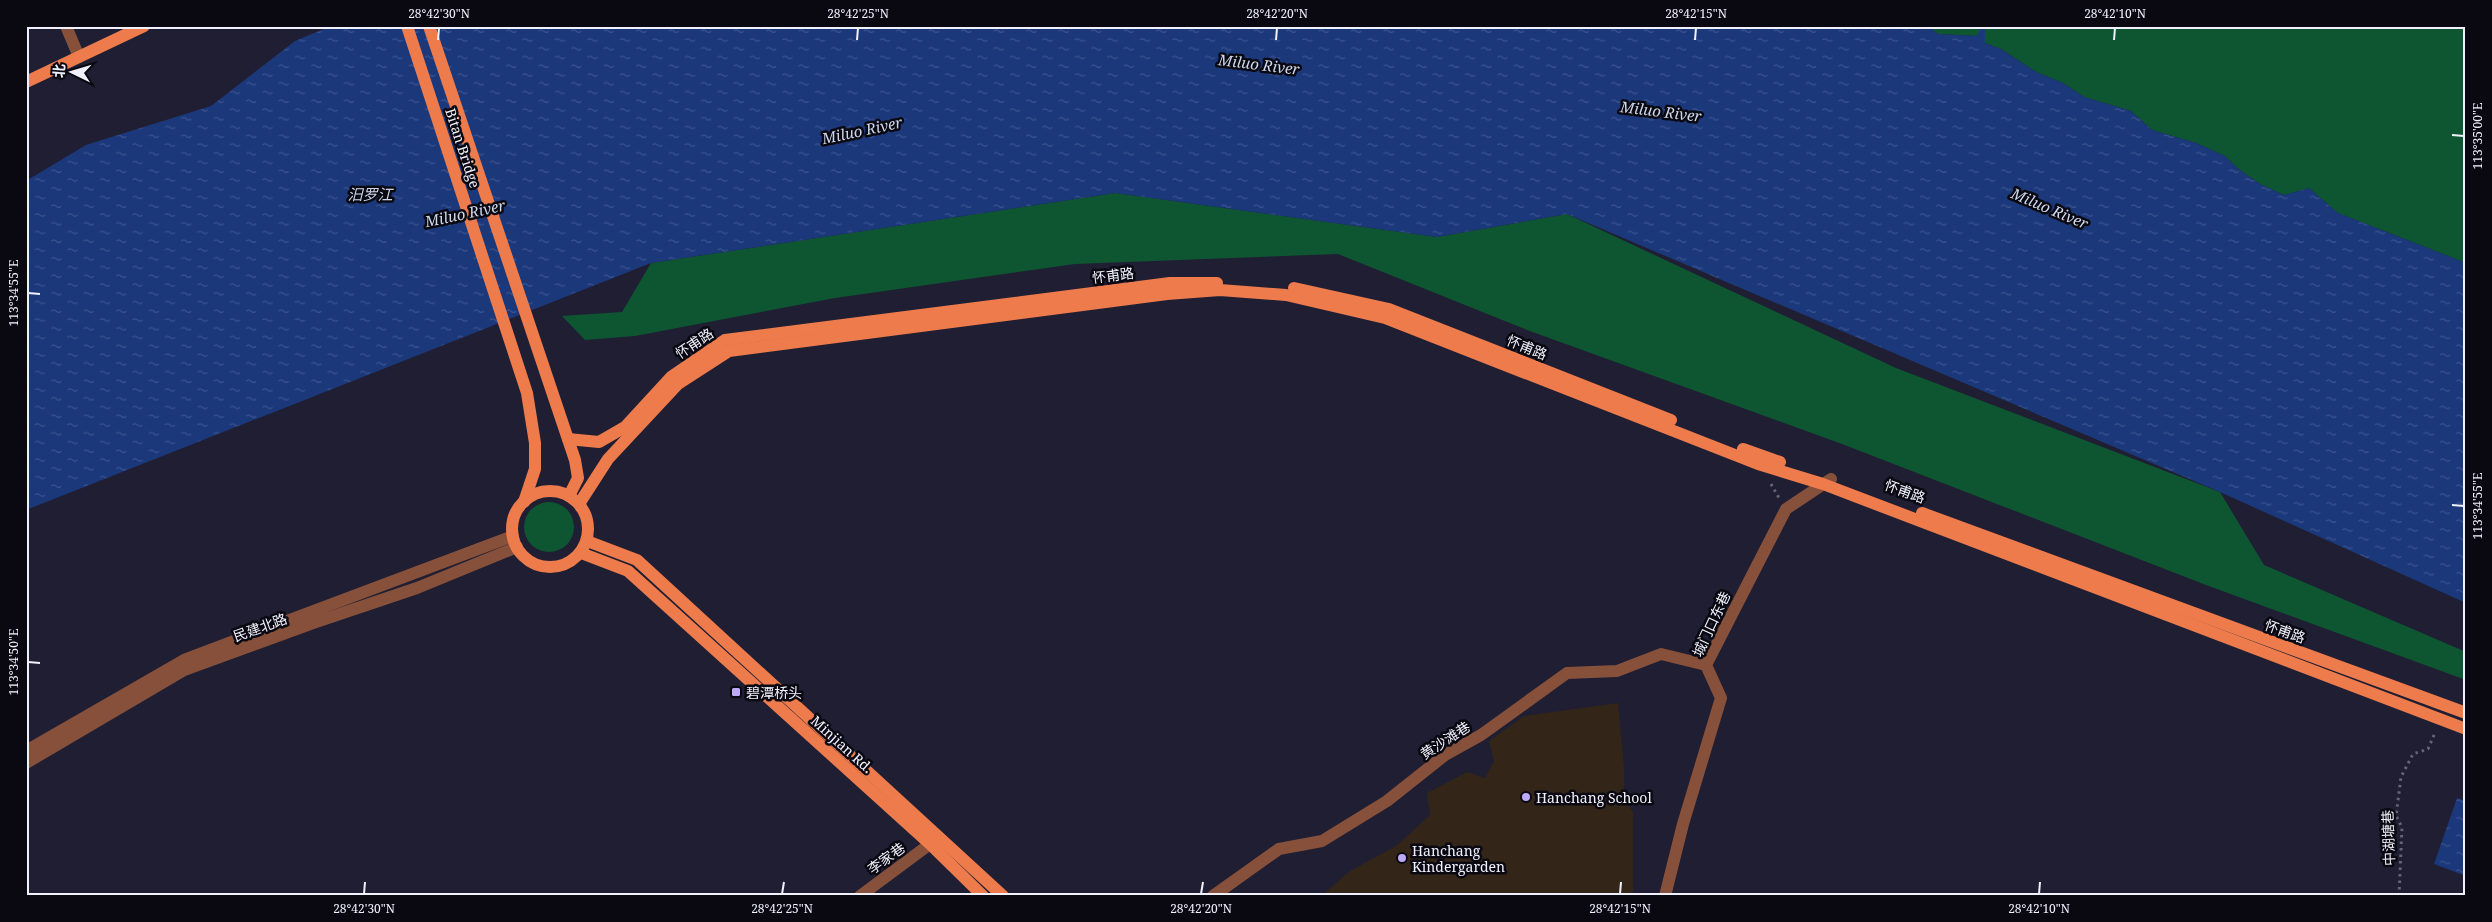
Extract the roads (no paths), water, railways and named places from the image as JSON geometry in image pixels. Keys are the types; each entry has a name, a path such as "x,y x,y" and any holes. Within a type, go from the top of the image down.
{"main road":[{"path":"26,82 144,26"},
{"name":"Bitan Bridge","path":"407,26 527,392 535,443 535,469 524,502"},
{"path":"429,26 568,440 578,478 574,500"},
{"name":"怀甫路","path":"568,440 599,442 625,428 671,377 725,340 1170,283 1232,282 1286,286 1390,309 1827,481 2466,714"},
{"path":"574,500 608,459 678,384 729,351 1167,294 1220,290 1286,295 1385,318 1758,464 1827,481 2466,729"},
{"path":"545,492 557,492 574,500 587,522 584,547 571,561 560,566 546,567 534,564 524,557 515,542 515,518 524,502 533,495 545,492"},
{"path":"584,547 637,560 1003,896"},
{"name":"Minjian Rd.","path":"584,547 628,571 930,844 983,896"}],"street":[{"path":"66,26 79,57"},
{"name":"城门口东巷","path":"1665,896 1683,824 1721,698 1706,665 1786,509 1827,481"},
{"path":"26,751 186,659 515,542"},
{"name":"民建北路","path":"26,763 184,670 313,623 417,588 515,542"},
{"name":"黄沙滩巷","path":"1213,896 1279,849 1322,841 1387,801 1445,755 1481,735 1567,673 1617,671 1661,654 1706,665"},
{"name":"李家巷","path":"860,896 930,844"}],"water":[{"name":"汨罗江","path":"331,26 1928,26 1938,34 1977,36 1980,28 1985,29 1985,43 2001,49 2036,72 2063,83 2084,97 2131,111 2152,130 2196,143 2225,156 2237,168 2260,184 2284,195 2309,188 2338,213 2466,263 2466,603 2220,492 1567,214 1437,237 1115,193 651,263 26,510 26,181 86,145 211,106 295,41"},
{"path":"2457,798 2466,801 2466,876 2434,864"}],"place":[{"name":"碧潭桥头","path":"736,692"},
{"name":"Hanchang School","path":"1526,797"},
{"name":"Hanchang Kindergarden","path":"1402,858"}],"water label":[{"name":"Miluo River","path":"1259,64"},
{"name":"Miluo River","path":"1661,111"},
{"name":"Miluo River","path":"862,130"},
{"name":"Miluo River","path":"2050,208"},
{"name":"Miluo River","path":"465,213"}]}
